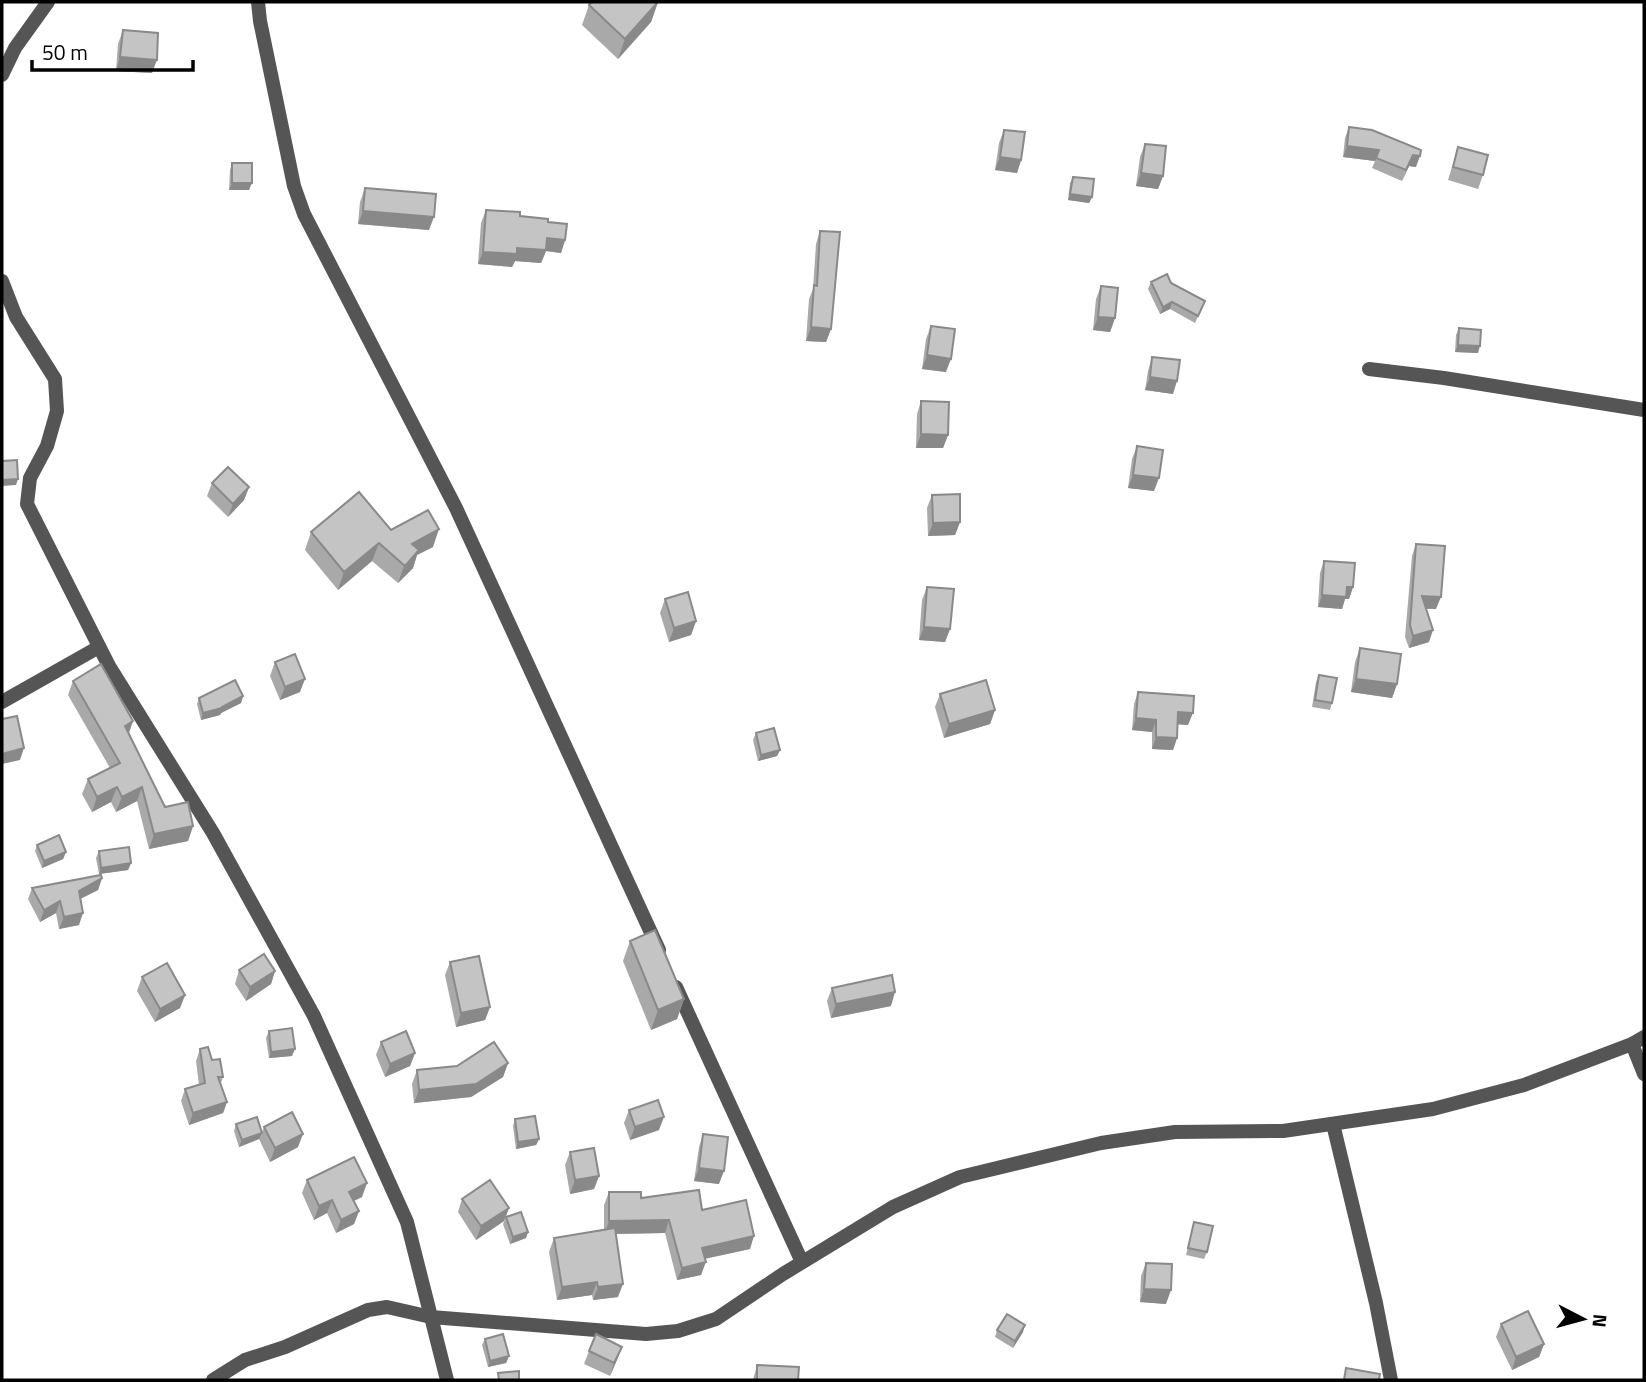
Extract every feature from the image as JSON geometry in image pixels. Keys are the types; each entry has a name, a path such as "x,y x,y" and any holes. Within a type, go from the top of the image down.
{"street":[{"path":"2,75 15,48 48,2"},
{"path":"258,2 294,186 304,214 456,508 802,1262"},
{"path":"2,281 16,317 55,379 57,411 47,446 30,478 27,504 109,666 213,833 314,1017 407,1223 447,1380"},
{"path":"1369,369 1444,378 1644,410"},
{"path":"2,702 99,647"},
{"path":"213,1380 245,1360 285,1347 368,1310 387,1307 431,1317 646,1334 678,1331 716,1318 892,1207 960,1177 1004,1164 1101,1143 1175,1132 1283,1131 1433,1109 1524,1085 1638,1041 1644,1074"},
{"path":"1333,1124 1376,1303 1391,1380"}],"building":[{"path":"592,2 658,2 625,39 589,5"},
{"path":"123,30 158,33 157,60 120,57"},
{"path":"1349,127 1372,130 1421,150 1420,156 1413,155 1406,170 1376,158 1379,150 1347,146"},
{"path":"1004,130 1025,132 1021,160 1000,157"},
{"path":"1145,144 1166,146 1163,176 1141,173"},
{"path":"1458,147 1488,155 1483,175 1453,167"},
{"path":"232,163 252,163 252,183 232,183"},
{"path":"1073,177 1094,179 1092,197 1070,194"},
{"path":"365,188 436,194 434,217 363,211"},
{"path":"486,210 520,212 520,216 567,224 565,240 547,238 546,250 517,248 517,254 483,252"},
{"path":"820,231 840,232 831,329 811,327 814,285 817,286"},
{"path":"1167,274 1171,283 1205,301 1198,316 1172,302 1163,307 1151,282"},
{"path":"1101,286 1118,288 1115,318 1098,317"},
{"path":"931,326 955,329 951,359 927,355"},
{"path":"1459,328 1481,330 1480,346 1458,345"},
{"path":"1152,357 1180,360 1177,381 1150,377"},
{"path":"921,401 949,402 948,435 921,434"},
{"path":"1137,446 1163,450 1159,478 1133,475"},
{"path":"17,460 18,479 2,480 2,461"},
{"path":"228,467 249,487 233,504 212,483"},
{"path":"359,492 391,530 428,510 439,529 412,544 419,550 405,566 379,543 344,572 311,532"},
{"path":"960,494 960,522 933,523 932,495"},
{"path":"1416,544 1445,546 1441,597 1422,596 1433,630 1413,636 1410,625"},
{"path":"1324,561 1355,563 1353,587 1347,587 1346,597 1322,595"},
{"path":"927,587 954,589 950,629 924,627"},
{"path":"688,592 696,621 674,628 665,599"},
{"path":"1360,648 1401,654 1397,684 1356,679"},
{"path":"295,654 305,679 285,687 275,662"},
{"path":"101,664 133,721 125,726 165,807 188,802 193,826 154,834 142,787 122,797 117,787 97,797 88,779 120,763 73,681"},
{"path":"1319,675 1337,678 1332,703 1315,700"},
{"path":"235,680 243,696 222,708 203,713 199,698"},
{"path":"986,680 995,710 949,724 940,694"},
{"path":"1138,692 1194,696 1193,713 1178,712 1177,738 1156,737 1156,720 1136,718"},
{"path":"17,716 24,748 2,754 2,719"},
{"path":"774,728 780,750 761,755 756,733"},
{"path":"59,835 66,852 44,861 37,845"},
{"path":"129,847 131,863 101,868 99,851"},
{"path":"101,875 102,878 79,891 83,913 64,917 60,901 44,910 32,888"},
{"path":"655,930 684,999 658,1010 630,941"},
{"path":"264,954 275,971 250,987 239,970"},
{"path":"479,956 490,1007 461,1013 450,962"},
{"path":"167,963 185,995 160,1009 142,977"},
{"path":"892,975 895,992 836,1004 832,988"},
{"path":"292,1028 295,1049 271,1052 269,1031"},
{"path":"406,1031 415,1053 390,1064 381,1042"},
{"path":"494,1042 508,1063 476,1084 419,1090 417,1070 457,1066"},
{"path":"208,1047 212,1060 220,1059 223,1077 218,1077 227,1102 193,1113 185,1089 205,1083 200,1049"},
{"path":"658,1100 664,1117 635,1127 629,1110"},
{"path":"292,1112 303,1134 275,1148 264,1127"},
{"path":"535,1116 539,1139 518,1142 515,1119"},
{"path":"257,1117 262,1133 242,1140 236,1124"},
{"path":"703,1134 728,1137 724,1171 699,1168"},
{"path":"594,1148 599,1176 575,1180 570,1152"},
{"path":"354,1157 367,1183 349,1192 359,1211 341,1220 332,1200 319,1206 307,1180"},
{"path":"490,1180 509,1208 481,1226 462,1199"},
{"path":"699,1190 702,1210 746,1200 754,1236 702,1248 706,1262 682,1268 669,1220 609,1221 609,1192 641,1192 641,1198"},
{"path":"521,1212 528,1232 513,1237 506,1217"},
{"path":"1194,1222 1213,1226 1207,1252 1188,1248"},
{"path":"615,1228 623,1284 598,1287 597,1282 562,1287 554,1238"},
{"path":"1146,1263 1172,1264 1171,1290 1144,1289"},
{"path":"1528,1311 1544,1344 1516,1357 1501,1324"},
{"path":"1007,1314 1025,1325 1015,1341 997,1330"},
{"path":"503,1334 509,1356 490,1361 485,1339"},
{"path":"596,1334 622,1347 614,1363 589,1351"},
{"path":"757,1365 799,1367 798,1380 757,1380"},
{"path":"1346,1368 1380,1374 1379,1380 1344,1380"},
{"path":"519,1371 519,1380 499,1380 498,1373"}]}
